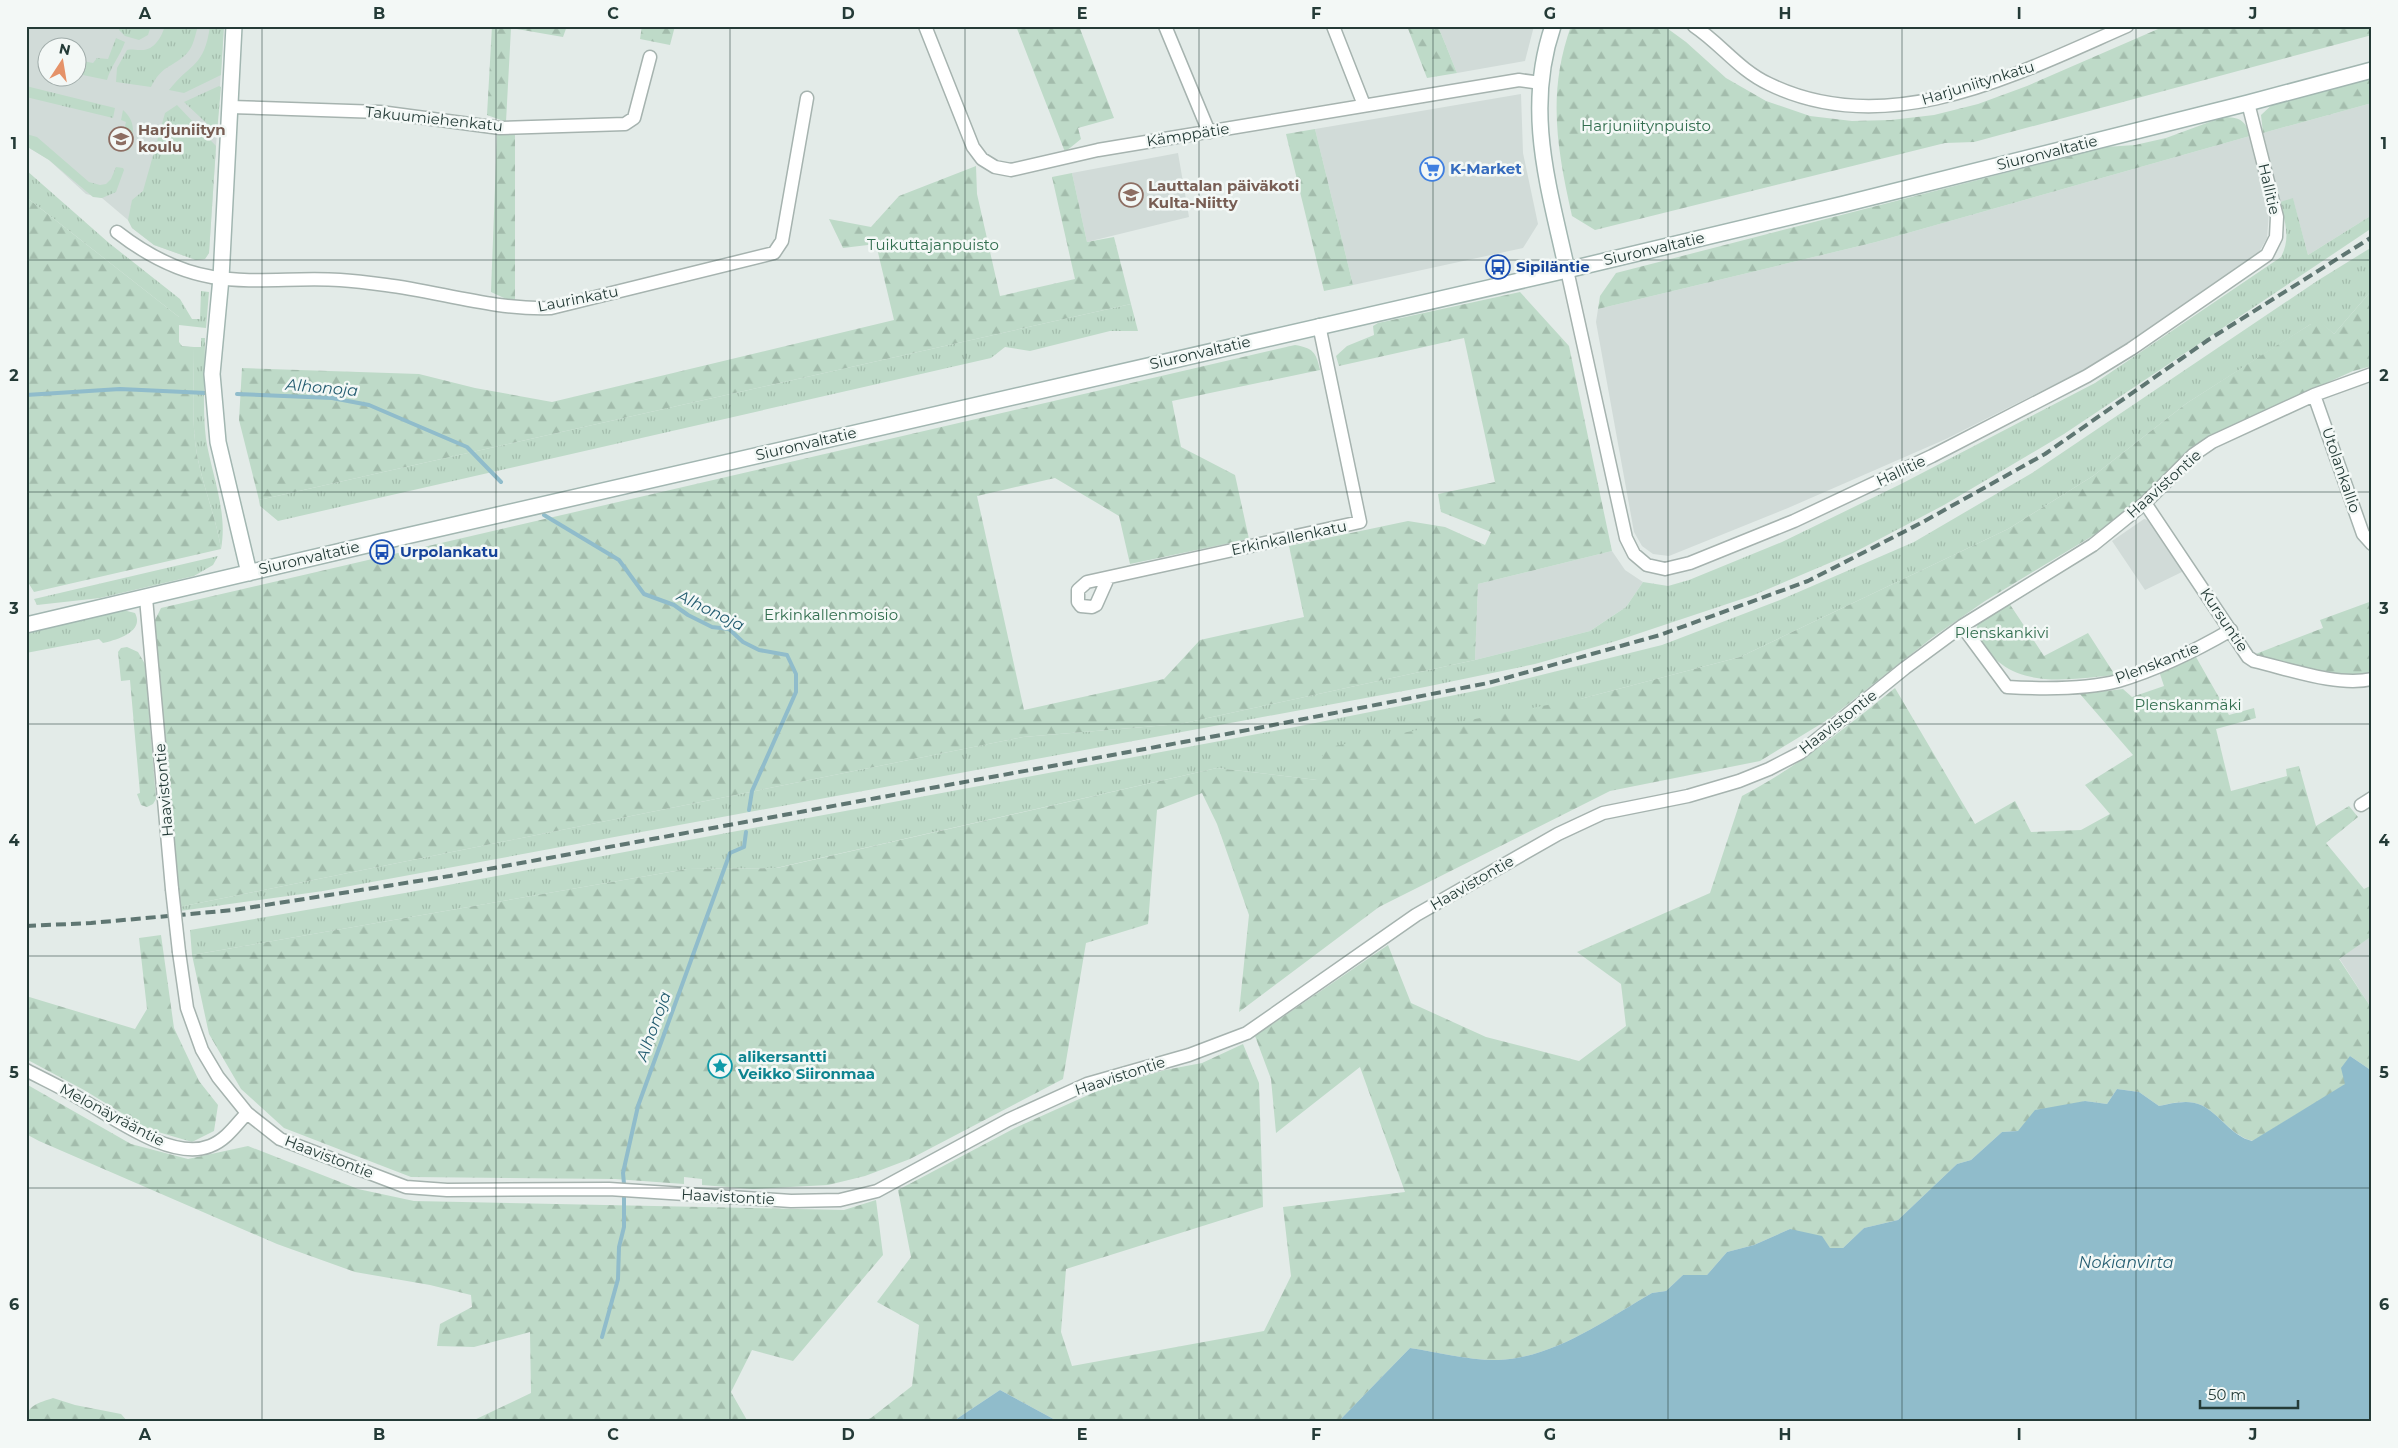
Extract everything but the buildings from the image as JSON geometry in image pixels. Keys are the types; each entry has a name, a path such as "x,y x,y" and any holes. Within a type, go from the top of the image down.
{"main road":[{"path":"234,26 221,278 212,374 218,442 249,573"},
{"path":"1553,26 1541,82 1538,112 1541,150 1567,270"},
{"name":"Siuronvaltatie","path":"26,625 1319,325 1567,270 1844,204 2372,70"}],"street":[{"name":"Kämppätie","path":"925,26 973,147 982,159 995,167 1011,170 1098,150 1519,80 1541,82"},
{"path":"1165,26 1208,132"},
{"path":"1333,26 1364,106"},
{"name":"Harjuniitynkatu","path":"1704,28 1738,65 1775,87 1798,97 1830,105 1873,107 1908,104 1960,92 2018,73 2128,26"},
{"name":"Takuumiehenkatu","path":"230,107 380,112 500,128 625,124 634,118 650,57"},
{"name":"Laurinkatu","path":"116,232 136,247 161,260 187,270 221,278 247,281 339,280 388,285 523,309 551,308 774,253 782,241 807,98"},
{"name":"Hallitie","path":"1567,270 1626,538 1634,554 1647,565 1665,568 1690,563 1794,521 1932,456 2087,376 2131,349 2267,255 2276,237 2277,217 2248,103"},
{"name":"Erkinkallenkatu","path":"1108,578 1360,522 1319,325"},
{"name":"Haavistontie","path":"146,598 178,952 187,1008 202,1050 218,1077 246,1113 280,1139 406,1187 447,1190 609,1189 791,1201 840,1200 877,1191 1008,1120 1087,1084 1189,1056 1247,1033 1416,915 1558,834 1603,813 1714,789 1769,770 1800,753 1905,668 1962,626 2093,545 2145,503 2193,455 2212,442 2314,395 2372,374"},
{"name":"Utolankallio","path":"2314,395 2363,534 2372,544"},
{"name":"Kursuntie","path":"2145,503 2248,657 2254,661 2334,679 2358,682 2372,679"},
{"name":"Plenskantie","path":"1962,626 2007,687 2040,689 2117,681 2188,655 2231,630"},
{"name":"Melonäyrääntie","path":"26,1070 145,1136 170,1145 190,1148 208,1147 222,1140 246,1113"}],"shaded area":[{"name":"Harjuniityn koulu","path":"26,26 224,26 209,253 205,259 196,260 154,245 132,228 128,220 102,198 86,194 49,160 26,146"},
{"path":"1438,26 1534,26 1525,61 1457,73"},
{"path":"1521,94 1523,153 1538,224 1523,248 1353,285 1315,129"},
{"path":"2372,103 2372,215 2308,255 2293,199 2280,202 2263,133"},
{"path":"2250,136 2269,211 2267,238 2258,254 2180,310 2093,365 1946,439 1788,508 1669,556 1653,554 1642,546 1634,532 1596,322 1598,309 1876,242"},
{"name":"Lauttalan päiväkoti Kulta-Niitty","path":"1178,153 1189,217 1087,242 1072,173"},
{"path":"2144,519 2151,521 2184,571 2145,590 2112,541"},
{"path":"1612,551 1625,570 1643,582 1626,607 1590,631 1475,660 1478,584"},
{"path":"2372,936 2372,1009 2339,958"}],"green space":[{"path":"131,26 151,26 148,35 139,40 125,36 119,30 119,28 126,29"},
{"path":"165,26 198,26 188,52 164,70 155,79 151,87 116,82 117,68 127,50 145,50 153,46 159,39"},
{"path":"210,26 224,26 221,75 184,93 169,90 200,57 204,50"},
{"path":"492,26 567,26 563,37 511,28 506,122 487,115"},
{"path":"642,26 675,26 670,45 640,39"},
{"path":"1016,26 1079,26 1114,118 1078,128 1081,139 1065,152"},
{"path":"1407,26 1438,26 1457,73 1427,78"},
{"name":"Harjuniitynpuisto","path":"1571,26 1664,26 1686,42 1726,78 1766,101 1810,116 1852,121 1891,120 1934,115 1978,104 2027,86 2165,26 2372,26 2372,35 1974,142 1945,143 1595,230 1572,216 1559,144 1557,98 1559,75"},
{"path":"116,38 125,42 107,80 88,76 88,62 93,63 97,58 108,59"},
{"path":"2372,77 2372,103 2263,133 2261,115 2275,102"},
{"path":"26,86 115,108 113,118 26,97"},
{"path":"219,86 221,87 217,133 184,102"},
{"path":"177,105 216,146 209,253 205,259 196,260 154,245 132,228 128,220 132,200 143,191 165,113"},
{"path":"123,110 130,119 133,128 130,149 127,151 120,147 126,122 121,120"},
{"path":"2223,117 2241,120 2250,136 1876,242 1598,309 1600,296 1616,273 2106,147 2135,145 2166,138"},
{"path":"1315,129 1353,285 1324,291 1286,134"},
{"path":"515,133 515,303 491,292 497,134"},
{"path":"26,134 37,137 89,182 100,185 106,184 111,179 116,167 123,168 124,170 116,192 102,198 93,197 49,160 26,146"},
{"name":"Tuikuttajanpuisto","path":"976,166 977,194 1000,296 1075,279 1052,177 1072,173 1087,242 1114,237 1131,304 259,500 239,420 242,368 419,374 475,388 552,402 894,320 876,244 843,248 829,219 871,227 899,196"},
{"path":"26,170 109,243 180,299 192,319 200,319 201,291 209,292 206,328 179,325 179,317 26,197"},
{"path":"26,197 179,317 179,342 182,346 194,347 193,415 195,442 221,549 34,592 26,579"},
{"path":"2293,198 2308,255 2372,215 2372,228 2064,434 1944,505 1853,553 1754,595 1616,641 1535,664 1425,687 323,891 180,911 179,907 1023,737 1180,724 1475,660 1590,631 1626,607 1643,582 1668,586 1689,580 1782,542 1901,484 2095,383 2281,257 2286,237 2280,202"},
{"path":"2372,247 2372,290 2334,334 2322,324 2311,324 2187,403 2093,476 2008,529 1740,657 1584,698 1317,780 1217,768 776,868 687,869 192,955 190,930 405,893 1290,728 1485,689 1662,645 1780,600 1914,542 2032,473 2317,281"},
{"path":"2372,290 2372,366 2353,371 2207,437 2188,451 2142,498 2094,535 1985,601 1933,637 1829,719 1760,761 1610,791 1379,907 1239,1012 1249,915 1217,824 1202,793 1157,810 1148,924 1086,943 1063,1079 910,1159 865,1176 828,1185 753,1189 702,1185 702,1179 684,1177 684,1184 615,1179 411,1177 284,1128 241,1089 209,1034 192,955 687,869 777,868 1217,768 1317,780 1324,748 1584,698 1740,657 2008,529 2093,476 2187,403 2311,324 2322,323 2334,334"},
{"name":"Erkinkallenmoisio","path":"1520,292 1569,346 1612,551 1478,584 1475,660 1180,724 1023,737 179,907 154,622 161,608 1295,345 1310,349 1317,359 1320,370 1172,401 1181,447 1235,475 1249,539 1130,564 1119,516 1055,478 977,496 1024,710 1164,679 1200,640 1304,617 1289,546 1408,521 1445,527 1485,545 1491,532 1441,512 1438,494 1495,482 1464,338 1339,366 1336,356 1347,346 1374,335 1373,326 1378,323"},
{"path":"1131,304 1138,331 1110,331 1030,351 1005,347 991,358 278,521 260,506 259,500"},
{"path":"201,338 205,338 204,402 206,439 221,508 223,535 221,549 195,442 193,415 194,347 201,347"},
{"path":"218,556 213,565 194,576 100,598 37,605 34,599"},
{"path":"2372,601 2372,674 2359,677 2337,674 2253,655 2323,628 2320,620"},
{"name":"Plenskankivi","path":"2009,603 2044,656 2088,633 2115,675 2075,679 2036,678 2018,673 2002,665 1988,651 1976,632 1978,622"},
{"path":"123,610 135,613 136,625 128,634 115,640 103,643 99,639 26,653 26,632"},
{"path":"127,647 138,652 145,664 156,799 153,804 147,807 141,805 137,794 140,793 130,680 121,681 118,652 121,648"},
{"name":"Plenskanmäki","path":"2196,657 2229,715 2254,708 2256,718 2216,729 2231,791 2287,776 2286,769 2299,766 2316,826 2349,806 2358,817 2326,843 2364,889 2372,885 2372,936 2339,959 2372,1009 2372,1071 2350,1056 2346,1084 2253,1141 2238,1135 2208,1109 2196,1103 2186,1102 2159,1106 2139,1092 2117,1089 2107,1104 2085,1101 2018,1131 2002,1132 1971,1160 1957,1164 1898,1220 1864,1228 1843,1248 1830,1248 1790,1229 1754,1245 1727,1252 1707,1275 1683,1275 1666,1291 1652,1293 1578,1336 1559,1345 1519,1358 1477,1359 1410,1348 1338,1422 1059,1422 1000,1390 952,1422 860,1422 871,1418 912,1386 919,1325 877,1302 911,1257 898,1190 1015,1128 1106,1087 1165,1070 1202,1063 1243,1044 1259,1083 1263,1207 1066,1269 1061,1332 1072,1366 1264,1331 1291,1276 1283,1207 1405,1192 1360,1067 1276,1133 1271,1079 1255,1036 1388,945 1411,1003 1486,1037 1579,1061 1626,1026 1621,984 1577,952 1710,893 1742,796 1802,759 1840,732 1895,688 1975,824 2015,801 2031,832 2081,830 2110,814 2085,785 2133,755 2080,694 2123,689 2132,697 2164,686 2159,671"},
{"path":"161,935 174,1028 199,1081 218,1105 214,1131 192,1142 148,1129 84,1090 26,1059 26,996 135,1029 147,1009 139,938"},
{"path":"26,1084 131,1144 188,1159 248,1146 358,1189 414,1201 844,1210 876,1200 883,1255 793,1361 752,1350 731,1392 748,1422 470,1422 531,1393 530,1332 474,1347 437,1346 440,1324 472,1307 471,1295 430,1285 355,1272 277,1244 39,1141 26,1134"},
{"path":"53,1398 75,1405 121,1414 128,1422 26,1422 31,1408 38,1403"}],"water":[{"name":"Nokianvirta","path":"2350,1056 2372,1071 2372,1422 1338,1422 1410,1348 1477,1359 1519,1358 1559,1345 1578,1336 1652,1293 1666,1291 1683,1275 1707,1275 1727,1252 1754,1245 1790,1229 1822,1236 1830,1248 1843,1248 1864,1228 1898,1220 1957,1164 1971,1160 2002,1132 2018,1131 2035,1110 2085,1101 2107,1104 2117,1089 2139,1092 2159,1106 2186,1102 2201,1105 2238,1135 2252,1141 2345,1084 2341,1068"},
{"path":"1000,1390 1059,1422 952,1422"}],"waterway":[{"name":"Alhonoja","path":"26,395 120,389 206,393"},
{"name":"Alhonoja","path":"237,394 332,398 369,405 467,447 501,482"},
{"name":"Alhonoja","path":"544,515 619,560 644,594 674,605 688,615 712,627 729,629 743,642 759,650 787,655 796,674 796,692 752,791 749,810"},
{"name":"Alhonoja","path":"624,1184 623,1173 638,1106 730,853 744,847 746,832"},
{"name":"Alhonoja","path":"602,1337 618,1279 619,1247 624,1227 624,1196"}],"railway":[{"path":"26,926 91,923 234,910 450,876 1227,734 1488,683 1660,635 1808,581 1921,523 2045,454 2208,340 2372,237"}],"place":[{"name":"Harjuniityn koulu","path":"121,139"},
{"name":"K-Market","path":"1432,169"},
{"name":"Lauttalan päiväkoti Kulta-Niitty","path":"1131,195"},
{"name":"Sipiläntie","path":"1498,267"},
{"name":"Urpolankatu","path":"382,552"},
{"name":"alikersantti Veikko Siironmaa","path":"720,1066"}]}
